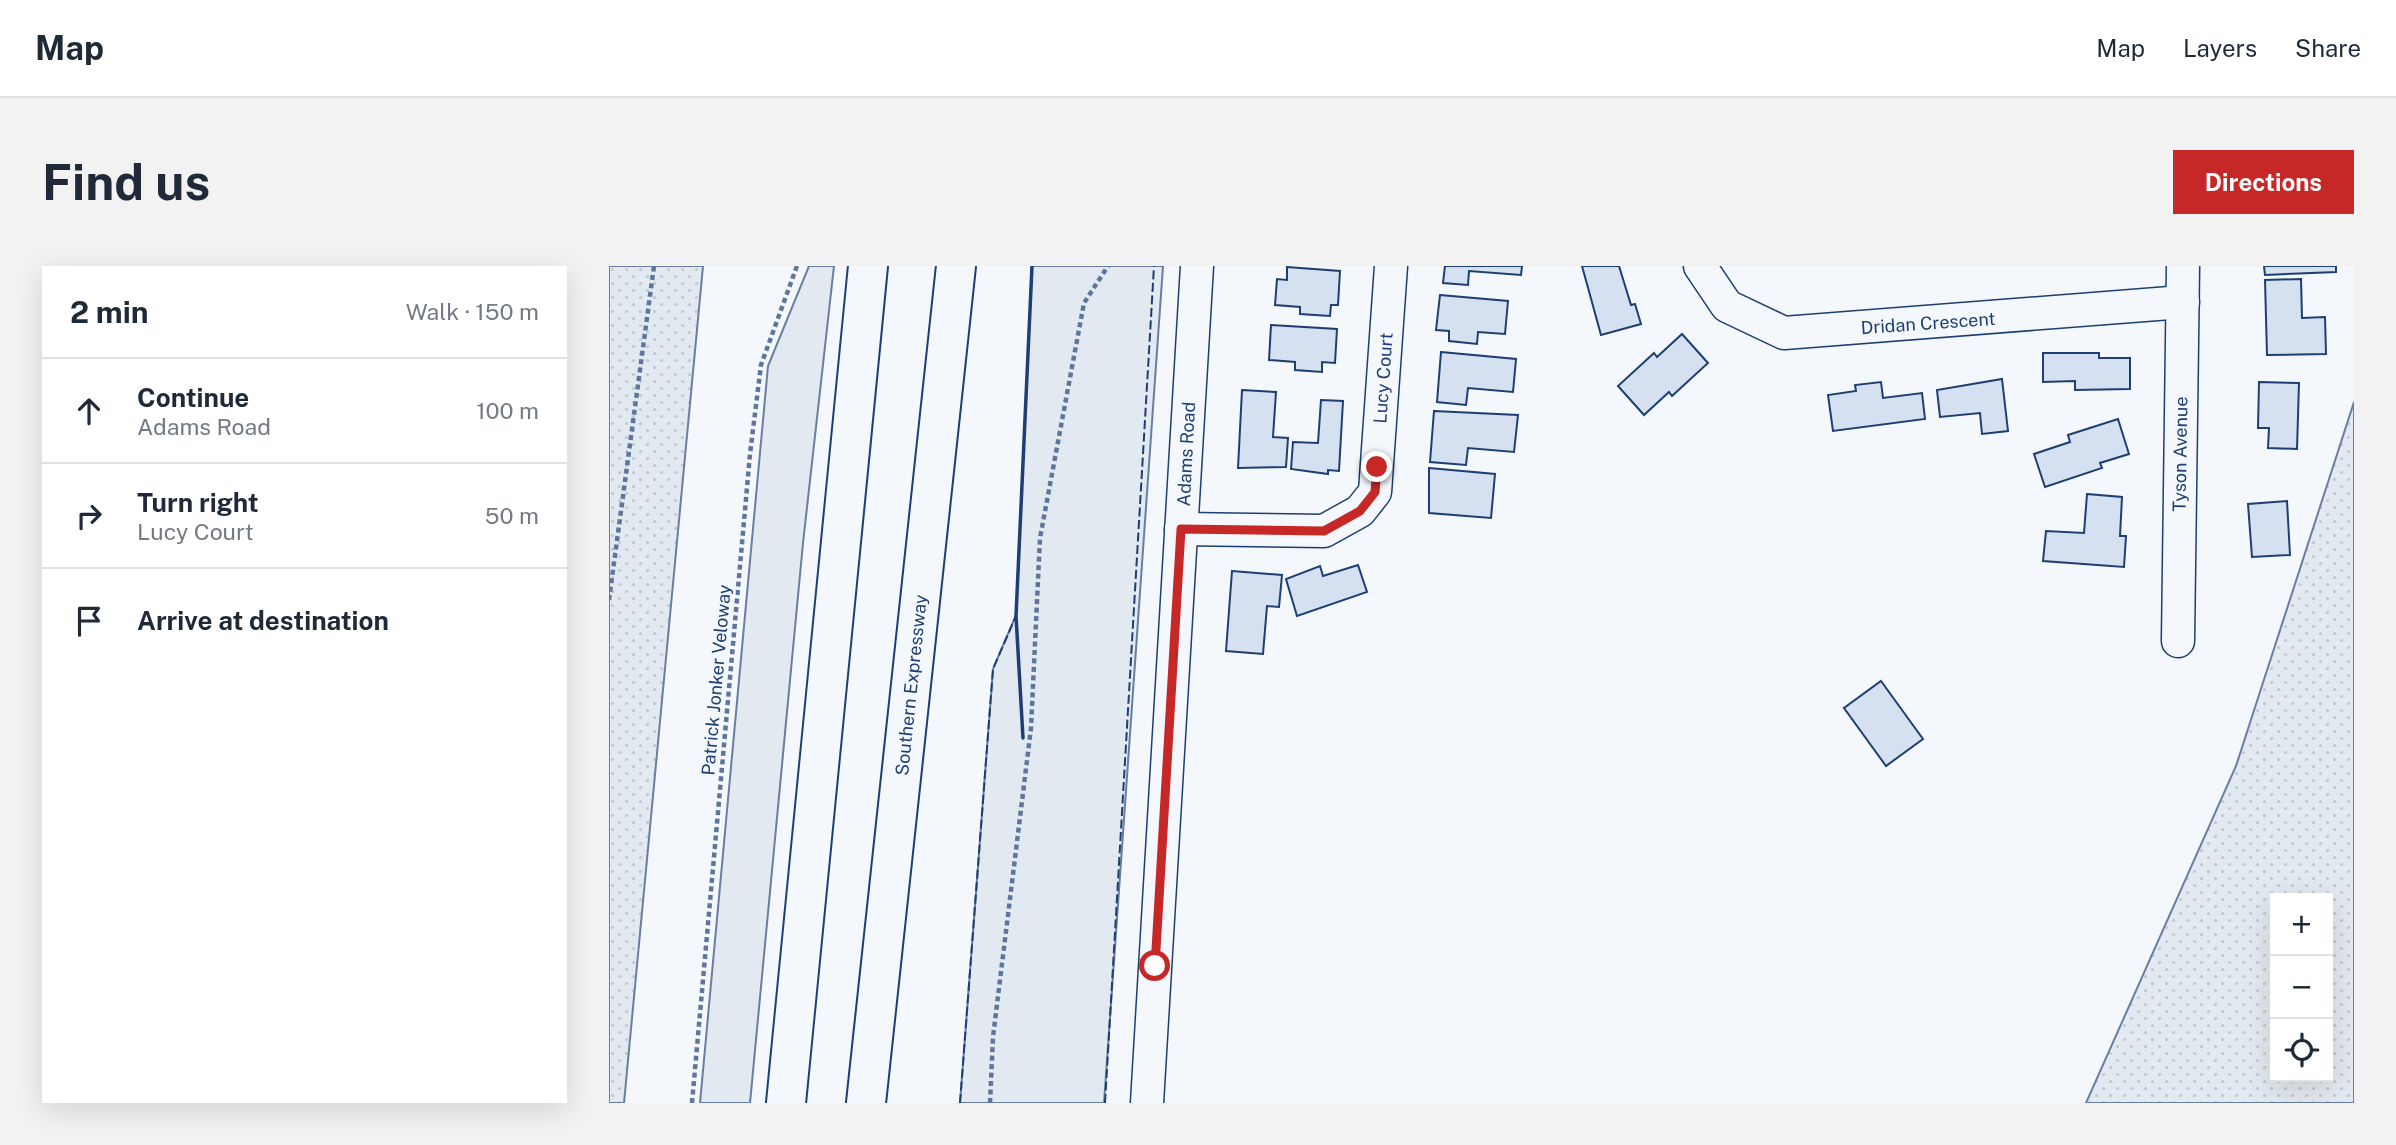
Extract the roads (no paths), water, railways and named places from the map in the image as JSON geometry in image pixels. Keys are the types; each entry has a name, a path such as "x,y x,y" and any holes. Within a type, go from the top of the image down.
{"highway":[{"path":"786,1103 868,266"},
{"name":"Southern Expressway","path":"866,1103 955,266"}],"street":[{"name":"Adams Road","path":"1147,1103 1197,266"},
{"name":"Lucy Court","path":"1181,529 1324,531 1360,511 1375,492 1391,266"},
{"name":"Dridan Crescent","path":"1700,266 1727,306 1784,333 2183,302"},
{"name":"Tyson Avenue","path":"2178,642 2183,266"}]}
